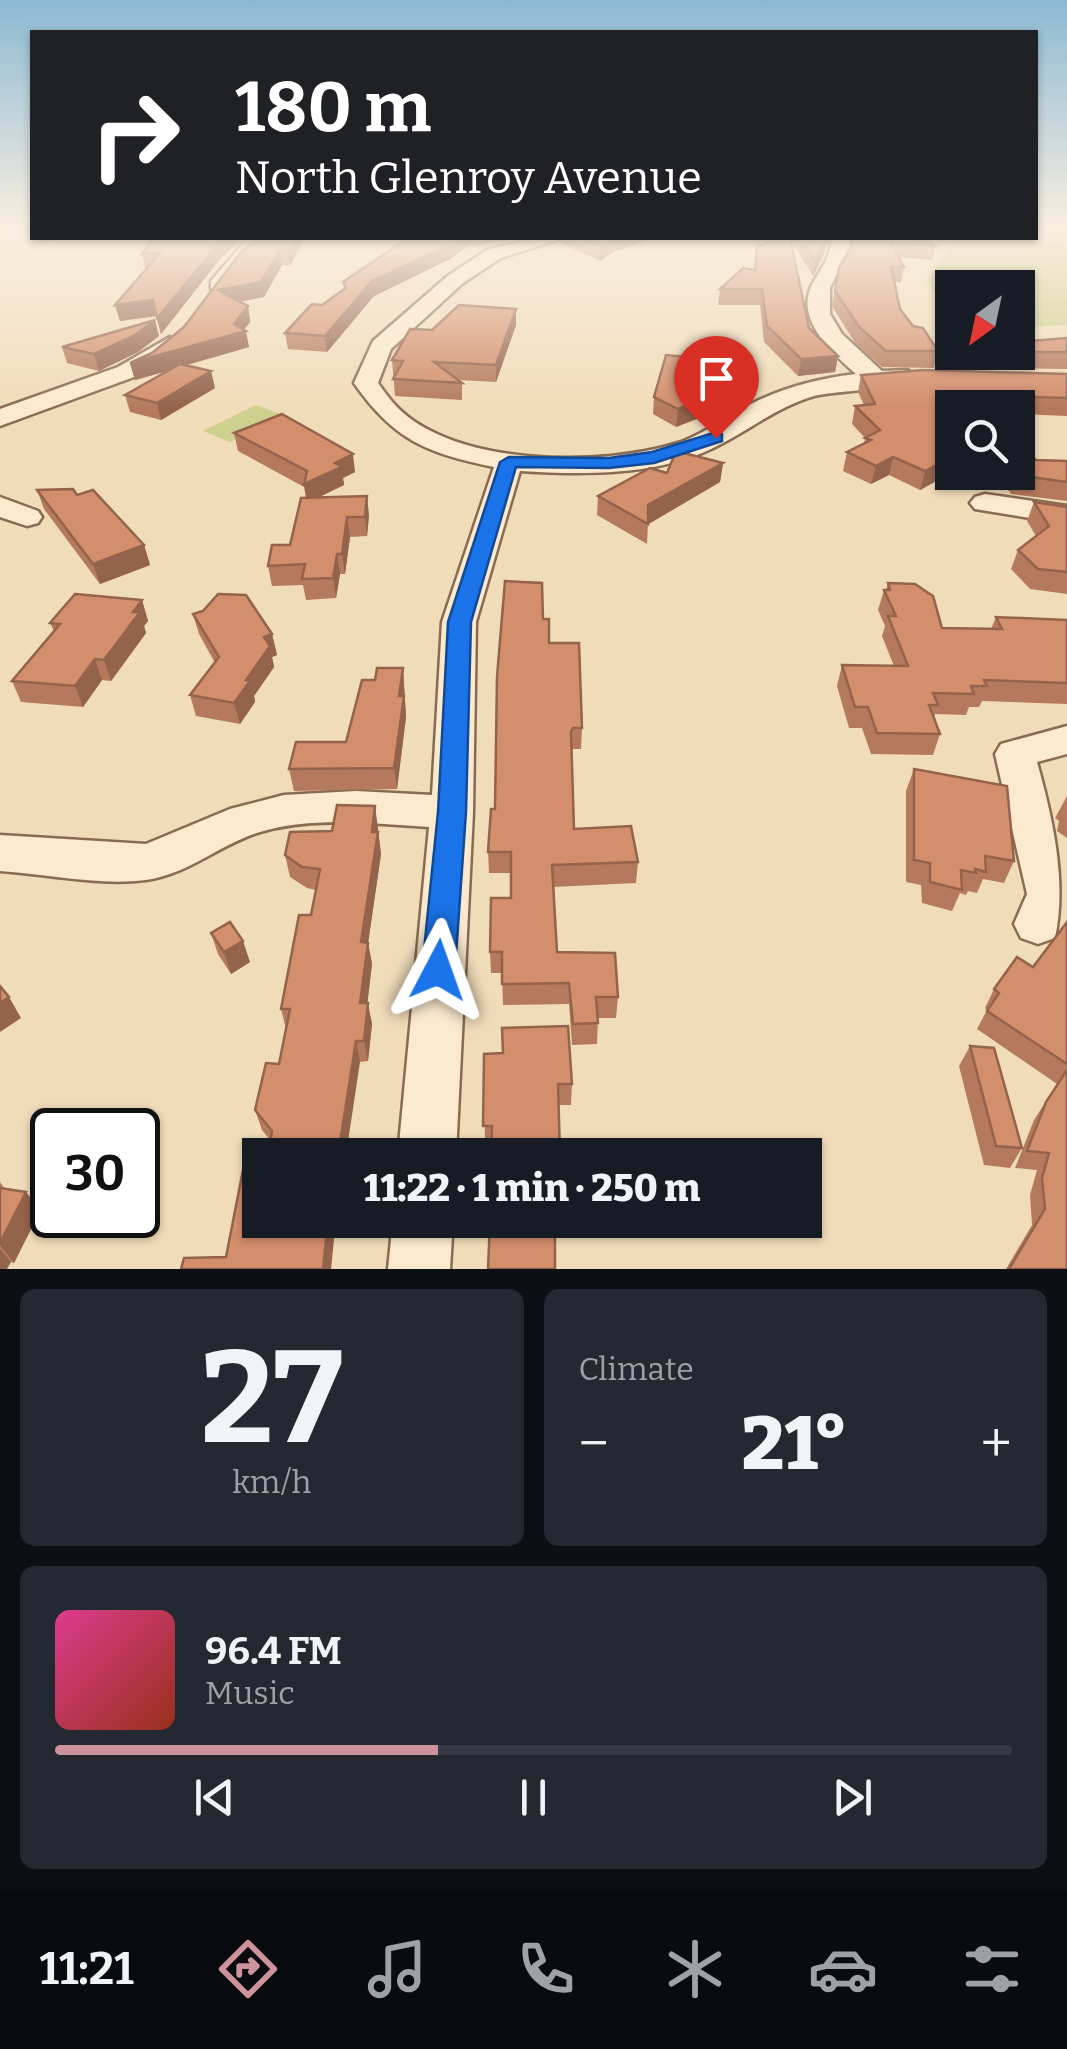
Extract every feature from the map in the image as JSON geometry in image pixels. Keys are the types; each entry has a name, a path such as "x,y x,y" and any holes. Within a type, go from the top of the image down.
{"street":[{"path":"206,302 214,290"},
{"path":"443,290 381,346 366,384 374,402 416,433 509,462 562,466 654,457 716,438 762,408 794,396 875,378 926,377"},
{"path":"820,290 817,306 826,329 875,378"},
{"path":"0,418 126,372 160,353 182,334"},
{"path":"428,1138 452,812 460,622 509,462"},
{"path":"984,503 1067,515"},
{"path":"1038,924 1050,894 1015,754 1067,740"},
{"path":"0,853 147,862 180,852 223,827 262,815 316,806 452,812"},
{"path":"419,1269 421,1238"}],"green space":[{"path":"1035,290 1067,290 1067,325 1035,326"},
{"path":"256,405 283,415 230,442 203,431"}],"building":[{"path":"128,290 180,290 157,318 153,300 115,305"},
{"path":"212,290 248,306 234,324 246,331 130,363 152,353 184,327"},
{"path":"343,290 364,290 325,336 285,333 312,304 322,305"},
{"path":"762,290 801,290 809,328 838,356 801,359 767,326"},
{"path":"835,290 896,290 900,309 913,326 923,328 935,351 886,351 859,327"},
{"path":"459,305 516,309 496,365 434,362 462,383 393,379 403,361 392,360 410,329 432,330"},
{"path":"155,320 134,336 94,354 62,347"},
{"path":"1067,338 1067,352 1035,352 1035,341"},
{"path":"666,355 707,359 700,400 678,409 654,397"},
{"path":"180,364 211,371 157,403 125,395"},
{"path":"923,370 1067,374 1067,398 1035,397 1035,390 935,390 935,466 925,471 893,457 876,466 847,452 871,440 865,438 880,430 855,406 875,404 861,375"},
{"path":"282,414 353,454 335,463 342,467 304,484 307,471 234,433"},
{"path":"676,451 723,463 648,505 648,524 598,496 650,468 667,473"},
{"path":"1035,459 1067,461 1067,482 1035,478"},
{"path":"73,489 77,495 93,490 144,545 93,564 37,490"},
{"path":"367,496 365,517 347,517 342,554 337,554 333,578 302,579 305,564 268,566 272,545 290,545 301,498"},
{"path":"1034,502 1067,507 1067,572 1038,569 1018,550 1049,526"},
{"path":"505,581 542,583 543,619 549,619 549,643 579,643 582,728 573,728 571,732 574,829 631,826 638,862 552,865 557,952 615,953 618,997 596,997 598,1023 573,1024 569,983 502,984 502,952 490,952 491,898 511,898 511,852 488,852 491,809 495,809 497,677"},
{"path":"888,583 915,584 933,596 942,628 1002,629 996,617 1067,620 1067,683 984,680 987,686 971,686 974,694 933,693 938,705 929,705 940,734 877,733 868,707 855,707 842,665 908,666 888,616 896,616 884,590 890,590"},
{"path":"75,594 142,600 133,612 140,612 104,660 95,659 75,686 12,681 60,624 50,623"},
{"path":"218,594 246,595 272,634 264,637 270,646 234,703 190,695 219,657 193,614 203,611"},
{"path":"377,668 403,668 399,696 404,696 394,768 289,769 296,742 346,742 362,680 375,680"},
{"path":"914,769 1007,786 1014,861 985,856 986,872 961,870 962,890 930,882 930,863 914,860"},
{"path":"337,805 375,806 372,832 378,832 361,942 368,943 360,1003 368,1003 364,1041 356,1041 341,1138 271,1138 272,1131 255,1110 266,1063 279,1064 290,1009 281,1009 299,915 311,915 320,869 302,867 285,855 290,832 332,831"},
{"path":"230,922 243,941 224,952 211,933"},
{"path":"1067,922 1067,1064 987,1011 999,993 994,989 1017,957 1033,967"},
{"path":"0,986 9,997 0,1003"},
{"path":"568,1026 572,1084 558,1084 560,1138 492,1138 492,1126 483,1126 484,1054 503,1053 502,1028"},
{"path":"970,1046 994,1048 1022,1148 996,1146"},
{"path":"1067,1070 1067,1269 1009,1269 1045,1209 1042,1178 1049,1153 1027,1151 1046,1102"},
{"path":"242,1175 242,1238 326,1238 323,1269 181,1269 184,1258 226,1257"},
{"path":"0,1188 26,1192 0,1243"},
{"path":"489,1238 555,1238 555,1269 488,1269"}],"route":[{"path":"438,970 452,812 460,622 509,462 562,466 609,463 685,450 716,438"}]}
